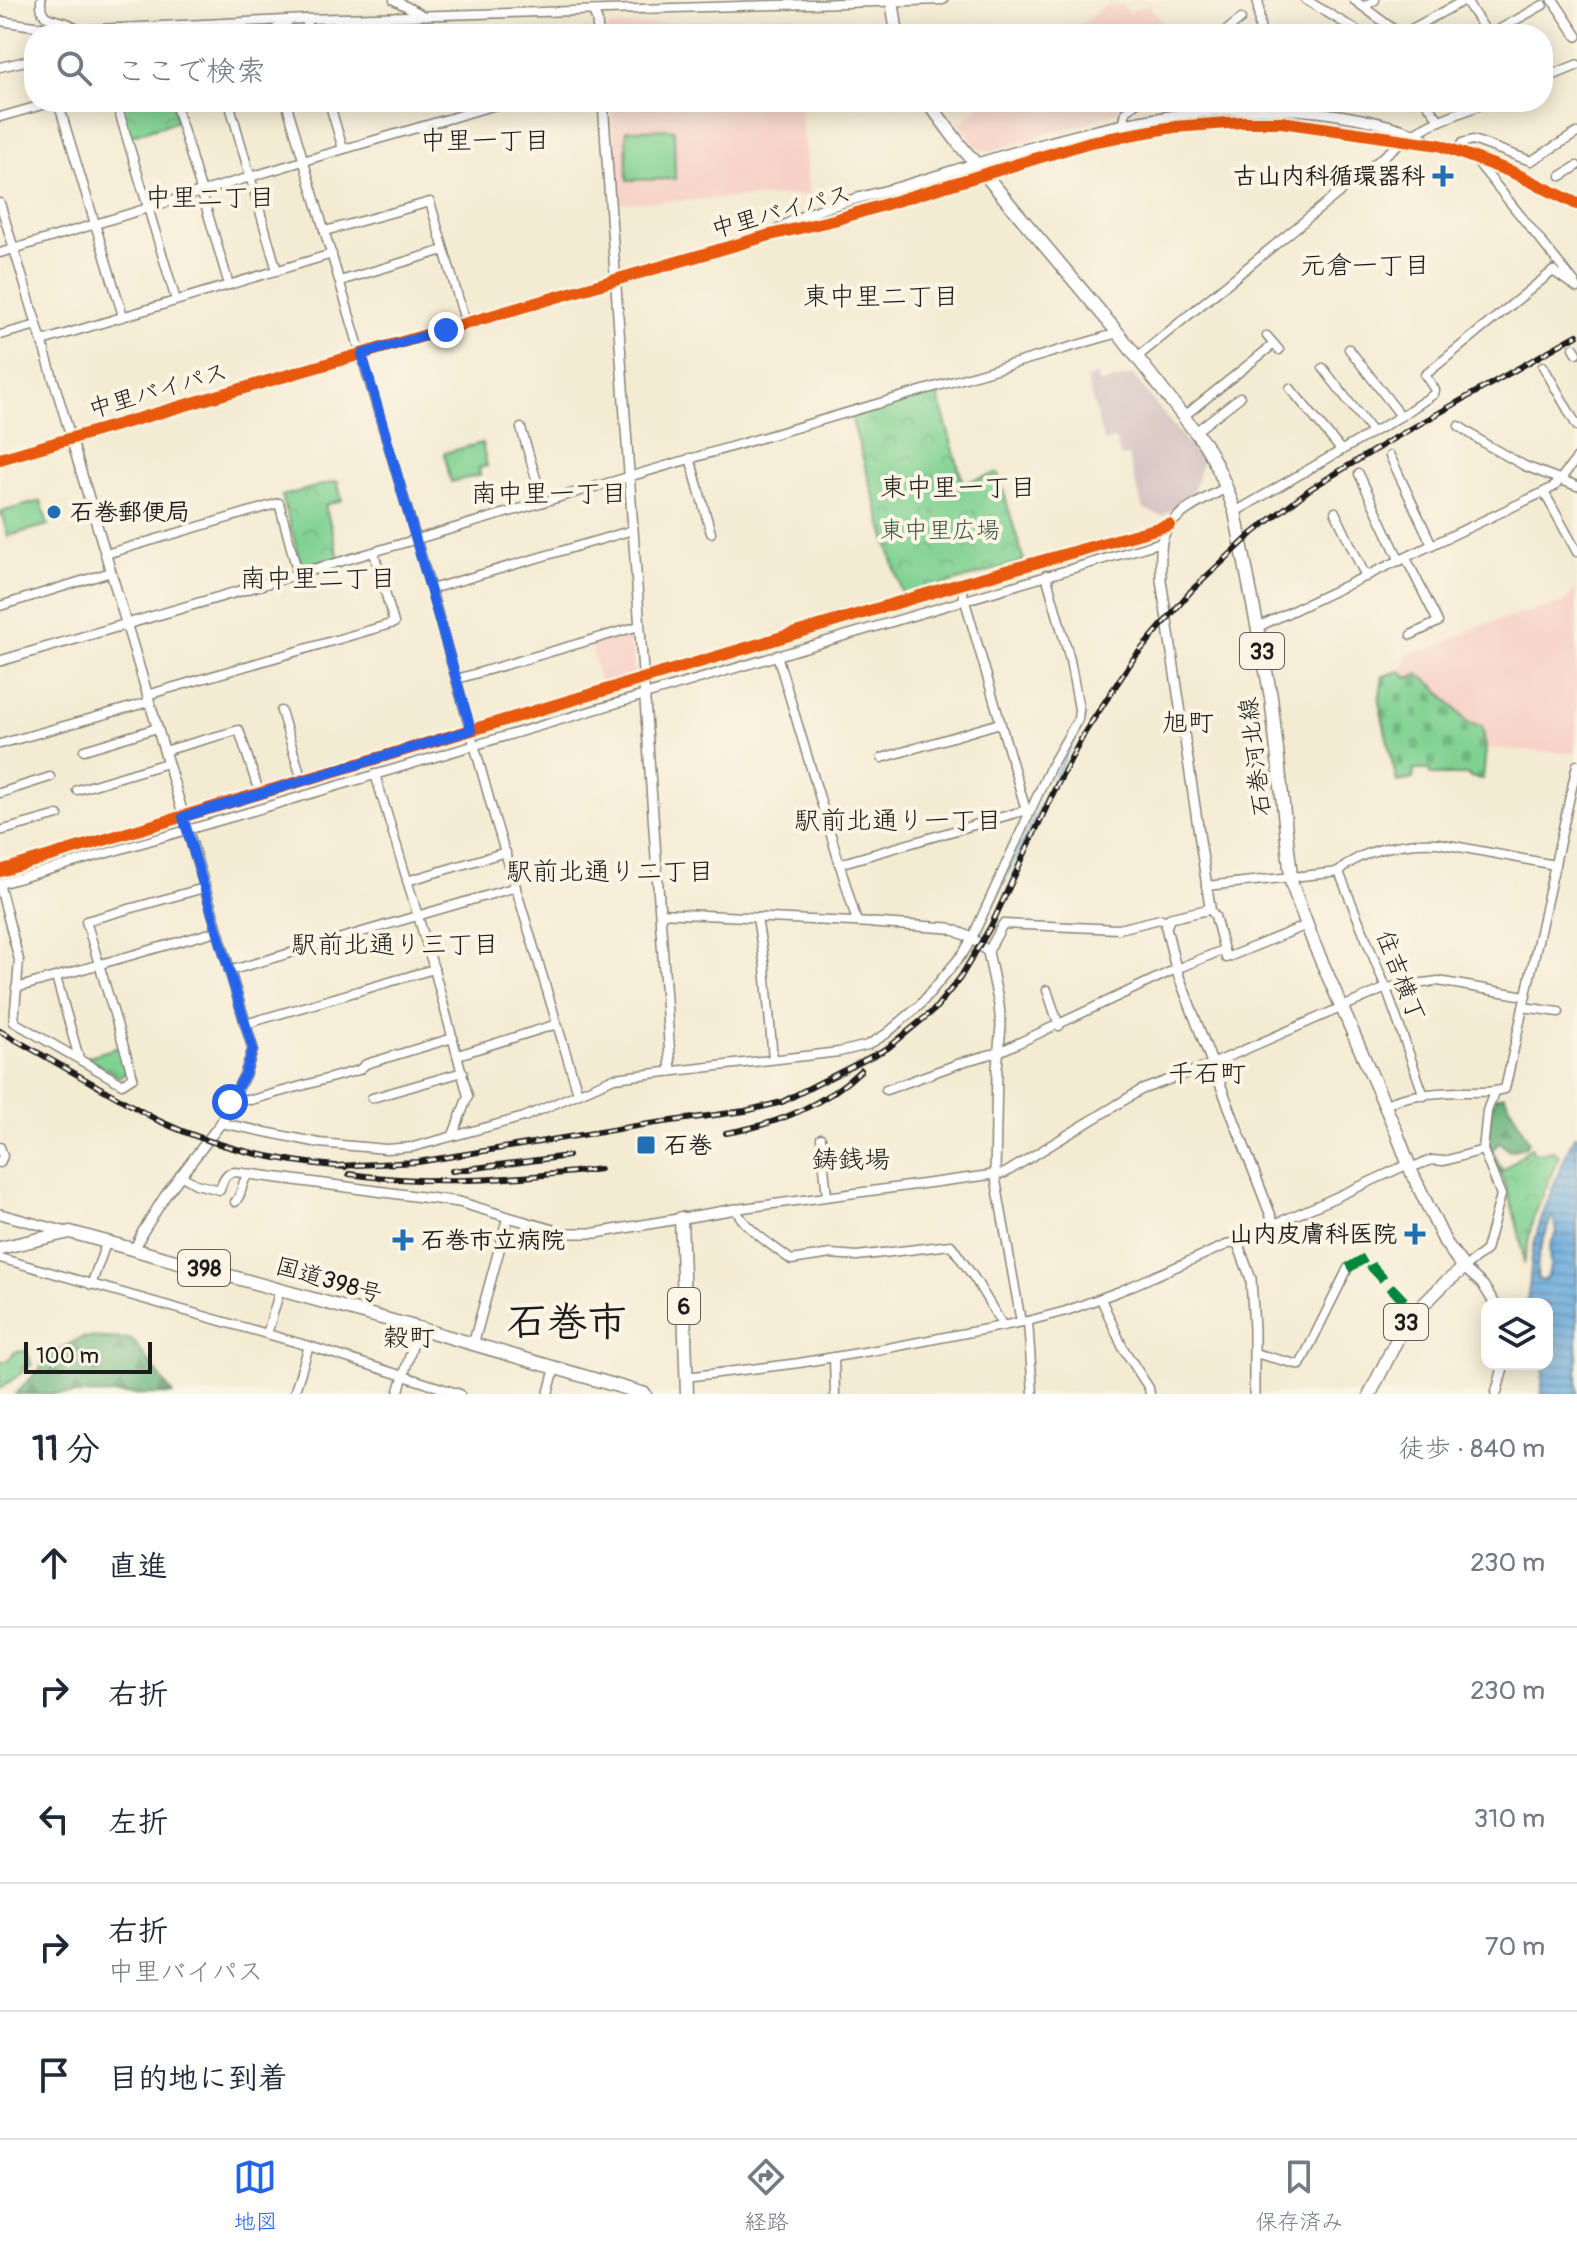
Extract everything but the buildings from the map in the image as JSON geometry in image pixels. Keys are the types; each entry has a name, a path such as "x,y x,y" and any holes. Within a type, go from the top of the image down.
{"main road":[{"path":"892,1 895,24"},
{"name":"石巻河北線","path":"936,112 1118,333 1195,432 1214,459 1227,487 1235,512 1271,697 1291,876 1296,896 1431,1215 1464,1268"},
{"name":"6","path":"681,1218 687,1394"},
{"name":"国道398号","path":"0,1248 70,1232 555,1368 606,1389 645,1394"},
{"name":"33","path":"1370,1394 1405,1323 1464,1268"}],"street":[{"path":"41,0 44,16 71,24"},
{"path":"394,0 423,15"},
{"path":"589,0 597,24"},
{"path":"195,24 943,0"},
{"path":"1258,0 1259,24"},
{"path":"1354,0 1388,24"},
{"path":"1365,6 1375,0"},
{"path":"1420,24 1465,0 1483,24"},
{"path":"1553,0 1577,36"},
{"path":"1313,1 1348,24"},
{"path":"1508,24 1543,5"},
{"path":"285,24 293,19"},
{"path":"306,19 307,24"},
{"path":"1235,24 1241,19"},
{"path":"1,22 24,25"},
{"path":"0,67 24,61"},
{"path":"1553,75 1577,65"},
{"path":"0,117 24,111"},
{"path":"59,112 123,316"},
{"path":"119,112 176,300"},
{"path":"178,112 229,285"},
{"path":"232,112 277,271"},
{"path":"289,112 578,1093"},
{"path":"332,112 343,149"},
{"path":"0,253 471,112"},
{"path":"604,112 671,1071"},
{"path":"1124,122 1126,112"},
{"name":"中里バイパス","path":"770,235 788,222 976,163 1124,122 1190,112"},
{"path":"1264,112 1265,122"},
{"name":"中里バイパス","path":"1320,112 1364,119 1415,133 1439,145"},
{"path":"1433,112 1440,121"},
{"path":"1136,358 1405,139 1462,112"},
{"name":"中里バイパス","path":"0,459 770,235 834,220 1090,142 1174,127 1281,122 1439,145 1473,156 1577,204"},
{"path":"1458,151 1462,143 1473,140 1531,161 1577,133"},
{"path":"1473,156 1577,287"},
{"path":"1561,176 1577,166"},
{"path":"325,231 430,202 466,324"},
{"path":"0,203 253,1054 221,1123 180,1175 135,1249"},
{"path":"340,281 444,250"},
{"path":"42,341 332,254"},
{"path":"1235,512 1434,394 1435,390 1425,375 1553,271 1577,287"},
{"path":"0,335 37,325"},
{"path":"0,661 1118,333"},
{"path":"1183,417 1276,347 1267,336"},
{"path":"1349,349 1401,416"},
{"path":"1543,366 1577,426"},
{"path":"1323,368 1372,432"},
{"path":"1290,388 1341,450"},
{"path":"1195,432 1240,397"},
{"path":"1459,426 1525,466 1577,486"},
{"path":"521,428 543,502"},
{"path":"1390,456 1432,545"},
{"path":"690,458 711,533"},
{"path":"1258,627 1544,492 1555,486 1577,458"},
{"path":"1359,474 1438,622 1411,635"},
{"path":"0,871 833,621 1169,525 1227,487"},
{"path":"1544,492 1577,552"},
{"path":"106,554 279,503 298,574"},
{"path":"1335,512 1366,577"},
{"path":"1169,525 1162,542 1161,580 1209,908 1215,916 1223,950 1226,958 1307,925"},
{"path":"431,589 633,530"},
{"path":"204,888 86,921 133,1077 122,1084 14,1022 19,960 0,886 1162,542"},
{"path":"0,744 394,623 374,553"},
{"path":"0,606 111,572"},
{"path":"221,1123 319,1143 386,1149 413,1147 524,1117 614,1078 839,1052 868,1045 886,1034 919,1006 972,938 1027,814 1078,719 1070,660 1046,575"},
{"path":"960,584 1027,814"},
{"path":"833,621 838,637"},
{"path":"457,679 639,626"},
{"path":"777,655 857,922"},
{"path":"281,711 302,780"},
{"path":"882,758 1000,723"},
{"path":"84,750 157,728"},
{"path":"164,751 239,730 259,792"},
{"path":"77,790 167,763"},
{"path":"1384,1105 1424,1096 1505,1089 1577,765"},
{"path":"375,774 463,1072 468,1099 453,1135"},
{"path":"0,793 50,777"},
{"path":"839,864 1027,814"},
{"path":"0,831 58,815"},
{"path":"1206,886 1339,872 1347,863 1365,855 1424,842 1555,865"},
{"path":"407,881 506,852"},
{"name":"住吉横丁","path":"1339,872 1386,988 1424,1096"},
{"path":"229,971 516,887"},
{"path":"988,952 1003,924 1119,929 1209,908"},
{"path":"660,913 947,928 972,938 988,952 1001,1026 996,1078 995,1175 1025,1321 1033,1394"},
{"path":"757,918 765,967 773,1059"},
{"path":"1168,920 1166,927 1176,969 1274,1224"},
{"path":"16,988 217,931"},
{"path":"886,1090 999,1052 1223,950"},
{"path":"245,1024 434,969"},
{"path":"56,977 79,1058"},
{"path":"180,1175 196,1184 220,1190 227,1173 237,1172 459,1202 564,1233 596,1233 736,1209 995,1175 1011,1170 1141,1090 1212,1064 1386,988 1438,981 1525,996"},
{"path":"1047,990 1059,1026"},
{"path":"1523,1007 1559,1012"},
{"path":"458,1055 557,1024"},
{"path":"232,1098 251,1100 359,1070 366,1064 453,1038"},
{"path":"372,1098 463,1072"},
{"path":"1491,1298 1483,1285 1464,1268 1486,1250 1501,1195 1483,1150 1487,1111 1494,1092"},
{"path":"821,1138 827,1196"},
{"path":"0,1147 3,1156 0,1163"},
{"path":"686,1377 834,1357 1025,1321 1101,1299 1408,1164 1415,1166 1432,1160 1444,1161 1483,1150"},
{"path":"235,1202 242,1194 244,1181 249,1174"},
{"path":"736,1209 745,1223 791,1260 951,1245 1003,1326"},
{"path":"0,1214 70,1232"},
{"path":"473,1345 508,1217"},
{"path":"24,1243 34,1235 33,1223"},
{"path":"91,1285 107,1241"},
{"path":"1237,1241 1251,1279 1254,1394"},
{"path":"0,1258 309,1346 460,1394"},
{"path":"1254,1353 1300,1365 1348,1268"},
{"path":"267,1334 280,1290"},
{"path":"1101,1299 1123,1348 1150,1394"},
{"path":"398,1394 418,1328"},
{"path":"294,1394 309,1346"},
{"path":"834,1357 835,1394"},
{"path":"548,1394 555,1368"},
{"path":"1496,1394 1502,1370"}],"shaded area":[{"path":"1123,5 1130,14 1149,5 1164,24 1082,24 1105,6"},
{"path":"795,15 795,24 655,24"},
{"path":"612,112 801,112 809,195 617,203"},
{"path":"973,112 1115,112 990,151 977,148 959,123"},
{"path":"1096,375 1099,384 1133,375 1202,462 1188,500 1162,516 1143,509 1128,456 1121,457 1115,439 1104,442 1086,378"},
{"path":"1577,589 1577,731 1574,753 1486,748 1482,726 1469,723 1435,686 1419,674 1408,679 1400,671 1407,653 1431,649 1484,624 1563,603"},
{"path":"626,634 631,638 634,675 601,686 590,644"}],"green space":[{"path":"122,112 175,112 178,121 129,136"},
{"path":"674,129 675,179 627,180 626,130"},
{"name":"東中里広場","path":"937,392 963,483 998,473 1024,561 903,597 851,417"},
{"path":"482,443 487,466 479,468 480,475 451,482 444,453"},
{"path":"337,481 342,500 325,505 339,557 304,567 282,496"},
{"path":"41,501 48,525 8,536 1,512"},
{"path":"1400,671 1408,678 1418,674 1435,686 1468,723 1482,726 1486,748 1483,779 1469,775 1430,775 1430,770 1414,770 1413,779 1397,782 1379,702 1383,676"},
{"path":"119,1047 127,1072 119,1077 86,1057"},
{"path":"1504,1095 1529,1142 1525,1147 1509,1151 1500,1142 1492,1150 1503,1172 1500,1173 1491,1155 1488,1136 1495,1097"},
{"path":"1531,1147 1535,1153 1554,1151 1559,1155 1532,1222 1524,1264 1515,1217 1500,1173"},
{"path":"83,1337 132,1339 173,1394 15,1394 40,1369 44,1357"},
{"path":"27,1351 32,1365 0,1389 0,1362 7,1361 15,1352"}],"water":[{"path":"1574,1136 1577,1136 1577,1394 1541,1394 1543,1370 1553,1370 1553,1298 1527,1298 1533,1249","holes":["1553,1216 1557,1232 1550,1246 1550,1267 1544,1281 1538,1279 1537,1264"]}],"waterway":[{"path":"988,913 1085,716"}],"railway":[{"path":"337,1166 418,1162 745,1111 782,1102 888,1048 934,1010 960,978 991,926 1085,732 1134,658 1191,591 1253,533 1310,489 1577,335"},
{"path":"0,1031 179,1130 249,1152 345,1167"},
{"path":"726,1133 763,1125 798,1112 832,1093 861,1070"},
{"path":"452,1171 568,1156"},
{"path":"349,1174 412,1180 474,1180 600,1169"}],"marked path":[{"path":"1348,1268 1367,1257 1372,1267 1415,1313"}],"cycle path":[{"path":"0,459 770,235 834,220 1090,142 1174,127 1281,122 1439,145 1512,172 1577,204"},
{"path":"0,871 960,584 1169,525"}],"place":[{"name":"古山内科循環器科","path":"1443,176"},
{"name":"石巻郵便局","path":"54,512"},
{"name":"石巻","path":"646,1145"},
{"name":"山内皮膚科医院","path":"1415,1234"},
{"name":"石巻市立病院","path":"403,1240"}],"district":[{"name":"中里一丁目","path":"485,140"},
{"name":"中里二丁目","path":"210,197"},
{"name":"元倉一丁目","path":"1365,265"},
{"name":"東中里二丁目","path":"881,296"},
{"name":"東中里一丁目","path":"958,487"},
{"name":"南中里一丁目","path":"549,493"},
{"name":"南中里二丁目","path":"318,578"},
{"name":"旭町","path":"1188,722"},
{"name":"駅前北通り一丁目","path":"898,820"},
{"name":"駅前北通り二丁目","path":"610,871"},
{"name":"駅前北通り三丁目","path":"395,944"},
{"name":"千石町","path":"1207,1073"},
{"name":"鋳銭場","path":"851,1159"},
{"name":"石巻市","path":"567,1321"},
{"name":"穀町","path":"409,1337"}],"route":[{"path":"230,1102 245,1074 253,1049 183,817 471,730 362,354 446,330"}]}
